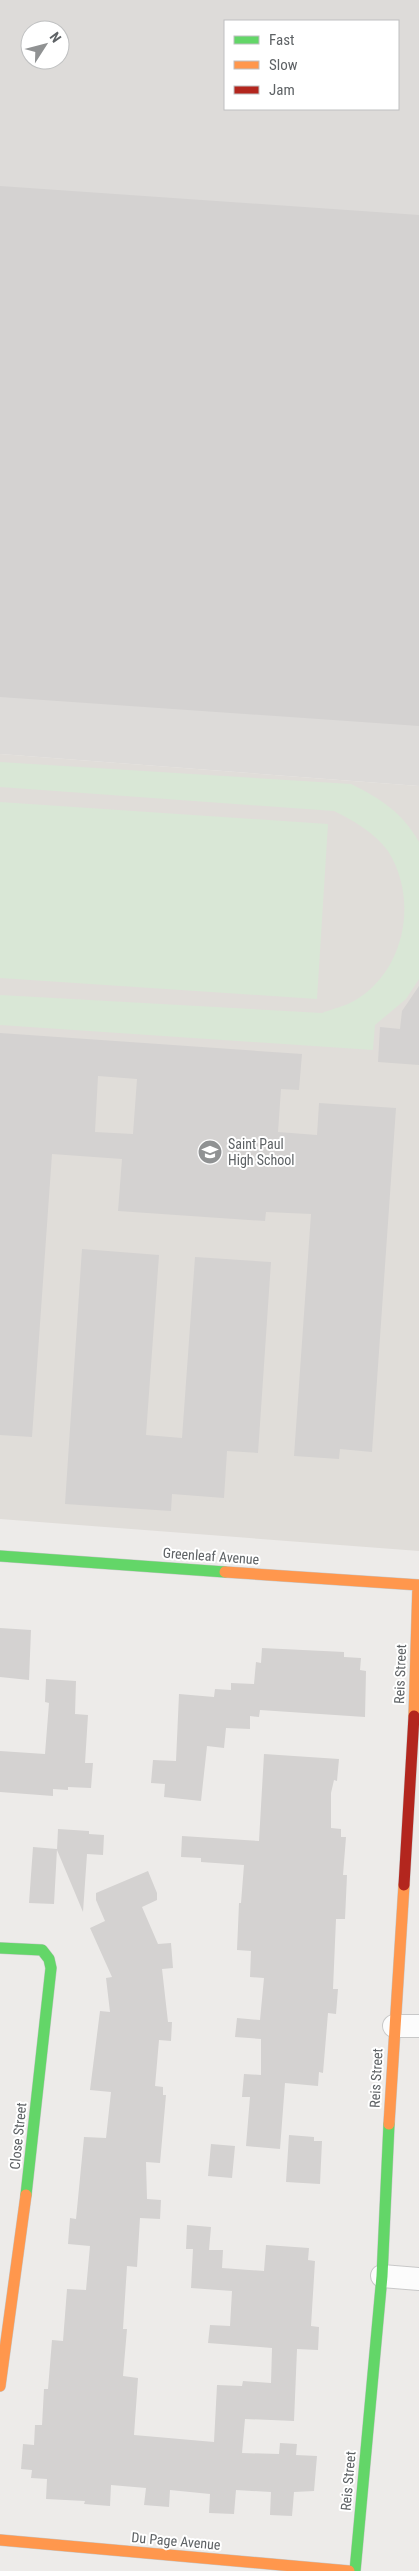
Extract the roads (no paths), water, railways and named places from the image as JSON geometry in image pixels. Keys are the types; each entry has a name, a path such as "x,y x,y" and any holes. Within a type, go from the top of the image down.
{"street":[{"name":"Greenleaf Avenue","path":"0,1556 418,1585"},
{"name":"Reis Street","path":"355,2571 382,2276 394,2026 416,1763 418,1585"},
{"name":"Close Street","path":"0,1948 42,1950 49,1958 51,1968 29,2169 0,2386"},
{"path":"394,2026 419,2026"},
{"path":"382,2276 419,2279"},
{"name":"Du Page Avenue","path":"0,2540 349,2571"}],"place":[{"name":"Saint Paul High School","path":"210,1152"}]}
